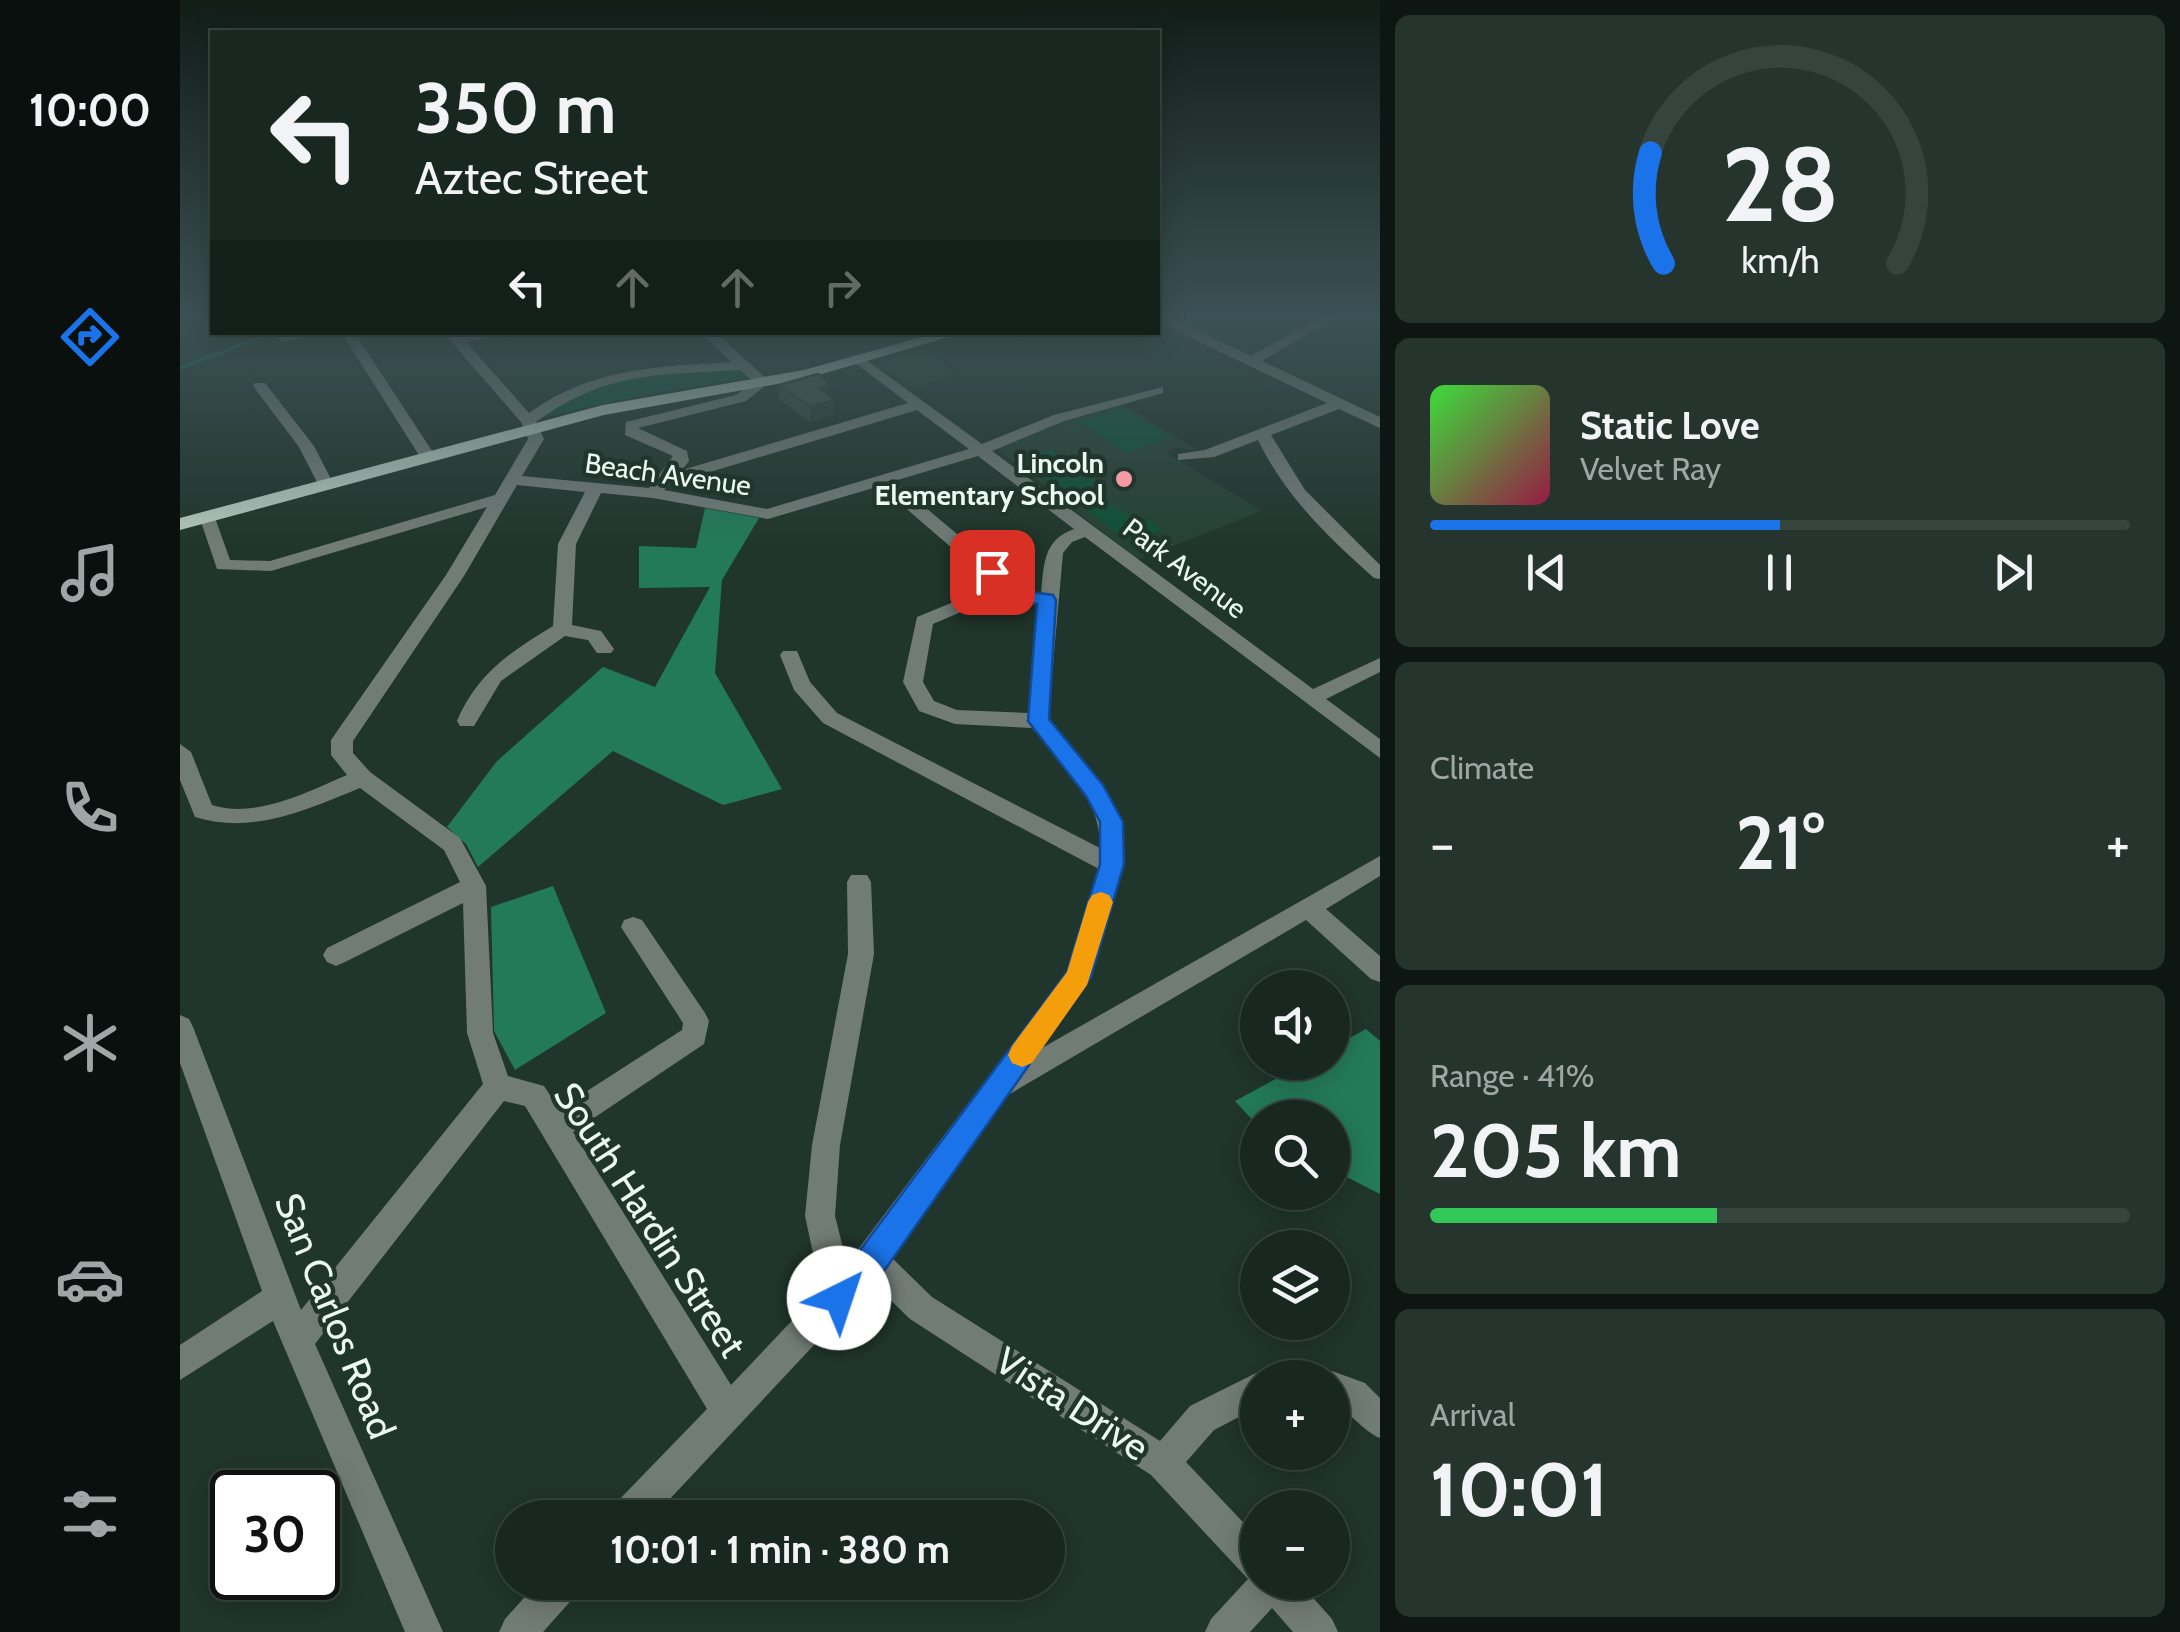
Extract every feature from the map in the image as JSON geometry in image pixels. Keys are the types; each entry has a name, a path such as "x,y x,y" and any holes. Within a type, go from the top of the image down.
{"main road":[{"path":"180,524 428,457 530,425 686,394"}],"street":[{"path":"266,394 306,446 326,484"},
{"path":"387,394 428,457"},
{"path":"180,752 202,811 220,820 292,806 362,778 342,756 342,740 455,576 497,499 536,439 530,425 503,394"},
{"path":"530,425 566,394"},
{"path":"659,487 682,461 682,454 630,432 630,425 747,394"},
{"name":"Park Avenue","path":"907,394 1380,750"},
{"name":"Beach Avenue","path":"512,480 659,487 768,514 981,450 1059,418 1143,394"},
{"path":"1319,394 1380,424"},
{"path":"659,487 920,404"},
{"path":"1184,457 1208,454 1339,404"},
{"path":"1263,434 1277,467 1310,511 1380,574"},
{"path":"883,480 1018,596"},
{"path":"562,629 567,544 596,486"},
{"path":"207,516 223,565 271,566 497,499"},
{"path":"644,1500 872,1260 1078,977 1112,864 1112,822 1095,790 1038,721 1054,552 1066,538 1088,530"},
{"path":"1038,721 955,717 926,706 913,682 924,621 944,607 1018,596 1047,600"},
{"path":"467,721 477,692 501,667 562,629 594,635 604,649"},
{"path":"790,655 801,685 830,718 1112,864"},
{"path":"1312,698 1380,664"},
{"name":"South Hardin Street","path":"362,778 452,844 474,886 480,1033 498,1087 534,1095 730,1413"},
{"path":"998,1088 1380,865"},
{"path":"839,1298 820,1216 826,1146 861,954 859,882"},
{"path":"336,955 474,886"},
{"path":"1307,908 1380,971"},
{"path":"553,1130 695,1036 696,1022 633,927"},
{"name":"San Carlos Road","path":"180,1027 297,1341 424,1632"},
{"path":"297,1341 498,1087"},
{"name":"Vista Drive","path":"872,1260 921,1308 1163,1463 1240,1546"},
{"path":"180,1364 280,1297"},
{"path":"1350,1394 1380,1421"},
{"path":"1163,1463 1202,1418 1240,1399"},
{"path":"518,1632 547,1600"},
{"path":"1224,1632 1255,1600"},
{"path":"1289,1600 1319,1632"}],"shaded area":[{"name":"Lincoln Elementary School","path":"1120,403 1199,451 1174,447 1166,453 1262,511 1138,560 995,447 1062,420"}],"green space":[{"path":"574,394 650,394 633,397 528,421"},
{"path":"1124,408 1171,437 1127,453 1077,421"},
{"path":"1051,449 1099,483 1066,495 1019,460"},
{"path":"1109,503 1163,530 1131,543 1087,511"},
{"path":"705,508 759,518 722,580 715,673 782,789 723,805 613,751 478,867 466,844 447,827 497,761 603,667 655,687 710,587 639,588 639,546 696,548"},
{"path":"553,886 606,1013 515,1070 494,1031 491,907"},
{"path":"1366,1029 1380,1041 1380,1194 1350,1179 1350,1100 1240,1100 1240,1106 1235,1101 1274,1080 1350,1080 1350,1038"}],"building":[{"path":"792,394 827,394 834,400 811,407"}],"slow traffic":[{"path":"1022,1055 1078,977 1101,902"}],"place":[{"name":"Lincoln Elementary School","path":"1124,479"}],"route":[{"path":"839,1298 872,1260 1078,977 1112,864 1112,822 1095,790 1038,721 1047,600 1018,596 992,572"}]}
